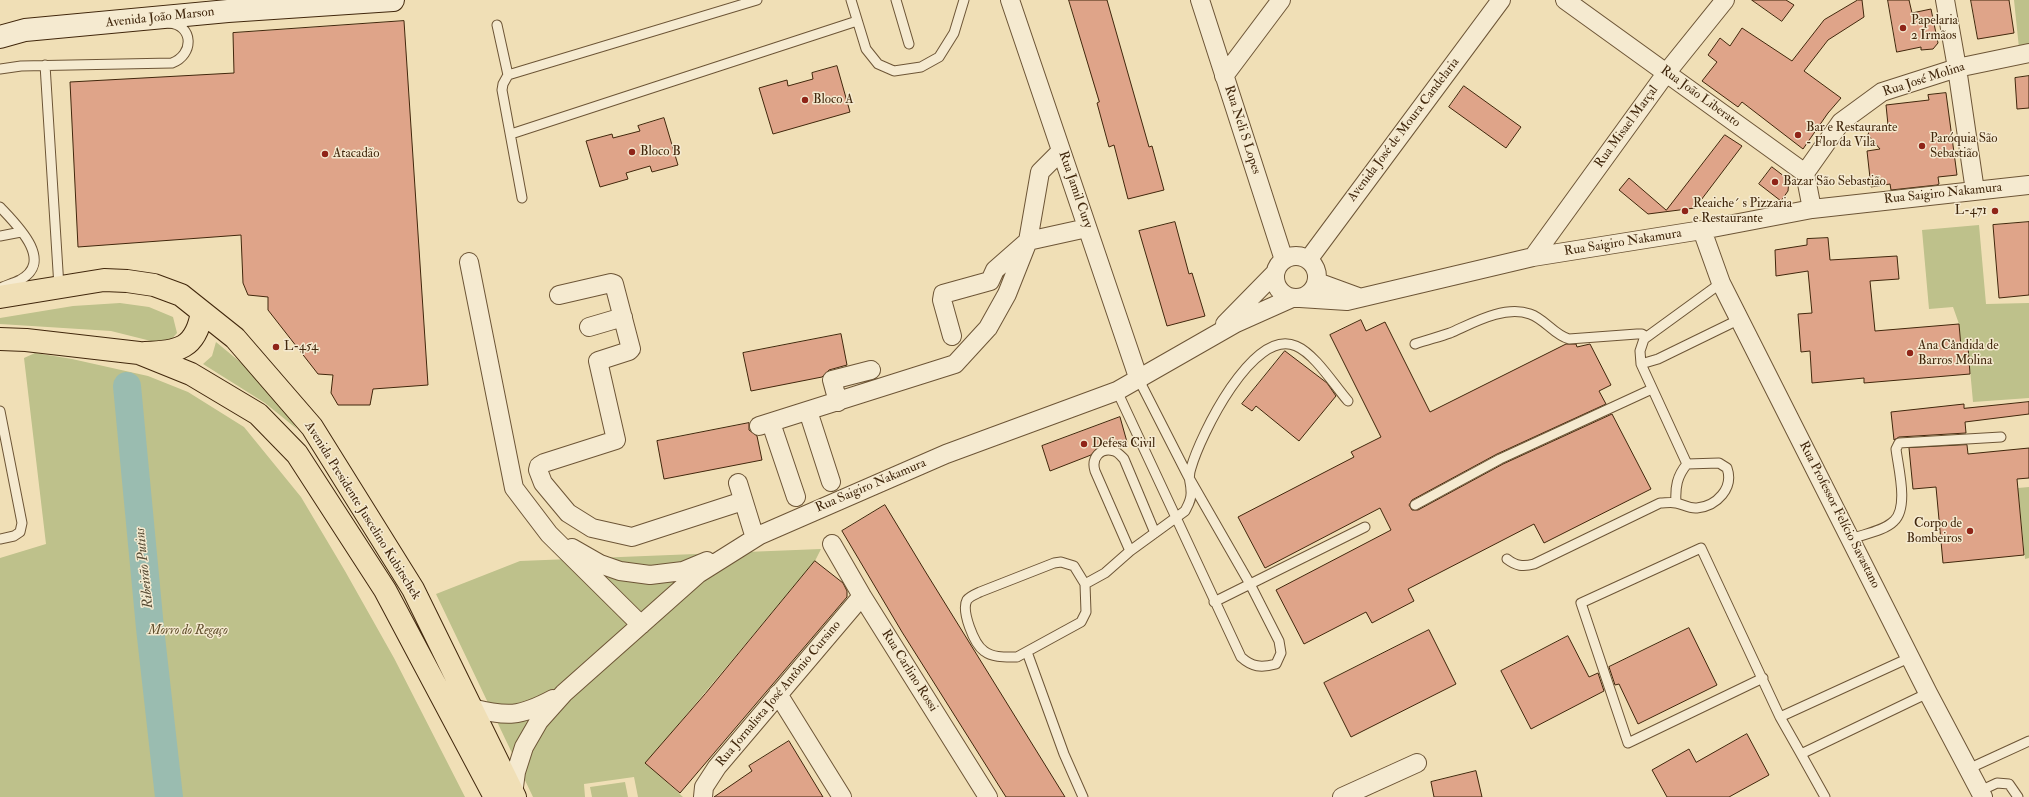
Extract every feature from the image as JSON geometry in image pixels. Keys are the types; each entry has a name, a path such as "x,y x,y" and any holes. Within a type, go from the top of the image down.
{"main road":[{"name":"Avenida João Marson","path":"0,37 25,30 124,22 228,11 393,0"},
{"name":"Avenida Presidente Juscelino Kubitschek","path":"0,297 104,280 127,280 154,285 181,295 235,338 312,427 413,589 470,708 508,796"},
{"path":"140,354 178,350 188,344 197,333 202,312"},
{"name":"Avenida Presidente Juscelino Kubitschek","path":"0,339 140,354 192,374 258,414 297,454 385,590 508,796"}],"street":[{"name":"Rua Jamil Cury","path":"1010,0 1139,380"},
{"name":"Rua Neli S Lopes","path":"1200,0 1280,266"},
{"path":"1224,76 1281,0"},
{"name":"Avenida José de Moura Candelaria","path":"1308,260 1500,0"},
{"name":"Rua João Liberato","path":"1565,0 1667,72 1805,173"},
{"name":"Rua Misael Marçal","path":"1533,257 1667,72 1725,0"},
{"path":"1945,0 1957,68 1975,190"},
{"name":"Rua José Molina","path":"1805,173 1842,122 1882,92 1957,68 2029,53"},
{"path":"796,497 765,425 955,364 988,328 1007,294 1028,241 1040,172 1061,150"},
{"path":"1805,173 1812,209"},
{"name":"Rua Saigiro Nakamura","path":"508,796 524,747 539,722 564,693 698,574 740,547 755,538 852,493 946,454 1117,391 1139,380 1213,336 1296,298 1334,301 1362,299 1533,257 1702,230 1812,209 2029,185"},
{"path":"952,336 942,300 943,294 990,281 995,270 1028,241 1087,228"},
{"name":"Rua Professor Felício Savastano","path":"1702,230 1721,283 1911,657 1928,694 1981,794"},
{"path":"1292,257 1300,257 1308,260 1314,266 1317,274 1313,289 1308,295 1296,298 1284,295 1278,289 1275,281 1280,266 1292,257"},
{"path":"469,262 514,488 549,534 641,625"},
{"name":"Rua Saigiro Nakamura","path":"1213,336 1280,266"},
{"path":"1316,282 1362,299"},
{"path":"559,295 611,283 616,286 631,348 629,351 600,360 598,364 616,440 544,462 539,466 538,470 543,483 568,513 592,528 632,537 743,501"},
{"path":"589,327 623,317"},
{"path":"838,402 832,380 871,370"},
{"path":"808,411 830,482"},
{"path":"738,484 755,538"},
{"path":"549,534 600,564 620,571 650,575 683,571 740,547"},
{"name":"Rua Carlino Rossi","path":"832,544 862,596 988,797"},
{"name":"Rua Jornalista José Antônio Cursino","path":"703,797 704,787 707,780 862,596"},
{"name":"Rua Saigiro Nakamura","path":"470,708 496,714 524,713 564,693"},
{"path":"778,694 842,797"},
{"path":"1342,797 1417,763"}],"lane":[{"path":"522,198 502,90 504,80 508,75 757,0"},
{"path":"850,0 866,49 878,64 894,71 906,70 934,61 942,54 954,33 964,0"},
{"path":"896,0 909,44"},
{"path":"511,134 857,20"},
{"path":"0,69 45,65 172,63 185,54 189,40 188,34 179,25 172,23 124,22"},
{"path":"497,25 508,75"},
{"path":"45,65 59,288"},
{"path":"0,207 33,248 35,262 31,271 22,280 0,288"},
{"path":"0,236 21,232"},
{"path":"1687,464 1640,364 1640,351 1644,339 1721,283"},
{"path":"1415,344 1491,316 1513,312 1530,314 1541,320 1559,335 1569,339 1637,334 1642,334 1647,337"},
{"path":"1640,364 1658,359 1740,319"},
{"path":"1085,584 1105,573 1155,533 1186,512 1190,502 1191,491 1188,476 1195,454 1239,375 1253,359 1267,348 1278,344 1288,344 1306,352 1348,401"},
{"path":"1117,391 1177,518 1214,602 1241,657 1250,665 1265,667 1276,664 1280,653 1279,641 1250,584 1188,476 1139,380"},
{"path":"1415,505 1500,459 1652,389"},
{"path":"0,411 22,523 20,532 14,536 0,539"},
{"path":"1851,539 1886,526 1894,521 1899,515 1903,502 1896,449 1900,443 2001,437"},
{"path":"1130,552 1095,471 1093,464 1096,456 1112,450 1116,451 1124,459 1155,533"},
{"path":"1507,559 1515,564 1525,566 1534,564 1660,503 1676,503 1692,508 1704,506 1725,492 1729,484 1727,468 1719,463 1687,464"},
{"path":"1676,503 1676,486 1679,476 1687,464"},
{"path":"1214,602 1365,527"},
{"path":"1763,678 1628,743 1581,603 1701,548 1763,678 1780,717 1825,797"},
{"path":"1061,562 1074,566 1085,584 1086,612 1081,622 1017,657 992,655 983,651 976,641 966,618 965,607 969,598 980,592 1054,563 1061,562"},
{"path":"1027,652 1064,754 1083,797"},
{"path":"1780,717 1911,657"},
{"path":"1801,754 1928,694"},
{"path":"1968,769 2029,741"},
{"path":"1981,794 1997,783 2009,784 2018,797"}],"green space":[{"path":"2014,0 2029,0 2029,45 2019,48"},
{"path":"1979,225 1986,304 2029,303 2029,398 1973,402 1968,347 1961,347 1959,324 1953,307 1929,309 1922,230"},
{"path":"120,303 149,307 173,317 177,333 170,341 163,344 111,331 0,324 0,318 73,306"},
{"path":"216,342 251,371 284,410 297,429 265,403 203,364 212,356"},
{"name":"Morro do Regaço","path":"35,353 72,359 148,376 188,392 244,427 301,497 394,658 465,797 0,797 0,558 46,544 24,358"},
{"path":"2029,487 2029,558 2025,559 2018,488"},
{"path":"821,549 815,561 646,763 683,797 638,797 634,777 584,784 585,797 533,797 436,594 520,561"},
{"path":"625,782 628,797 592,797 590,787"}],"building":[{"path":"1069,0 1107,0 1149,147 1152,146 1164,190 1128,199 1114,145 1109,147 1097,103 1099,102"},
{"path":"1752,0 1786,0 1794,5 1782,21"},
{"path":"1858,0 1862,0 1864,17 1828,40 1804,71 1841,98 1828,113 1803,149 1742,102 1738,107 1702,81 1717,62 1708,55 1720,38 1730,46 1742,28 1792,61 1824,20"},
{"path":"1888,0 1909,0 1912,13 1931,9 1938,43 1933,49 1921,50 1921,47 1897,52"},
{"path":"1971,0 2009,0 2014,33 1978,39"},
{"name":"Atacadão","path":"404,21 428,385 373,389 370,405 338,405 331,393 333,375 318,374 268,310 268,297 248,295 243,283 241,235 78,247 70,82 234,73 233,33"},
{"name":"Bloco A","path":"837,66 850,112 773,134 759,88 787,80 788,86 813,79 812,73"},
{"path":"2029,76 2029,108 2017,109 2015,78"},
{"path":"1464,86 1521,127 1506,148 1449,107"},
{"name":"Paróquia São Sebastião","path":"1946,93 1957,175 1938,177 1939,184 1937,185 1891,190 1890,184 1871,187 1867,151 1880,149 1868,135 1872,126 1888,125 1886,105 1929,100 1928,95"},
{"name":"Bloco B","path":"664,118 678,165 652,172 650,166 626,173 628,179 600,187 586,141 612,134 613,138 640,131 638,126"},
{"path":"1725,135 1742,146 1695,208 1648,214 1619,190 1629,178 1666,210"},
{"name":"Bazar São Sebastião","path":"1772,167 1789,180 1788,191 1781,201 1759,184"},
{"path":"1175,222 1189,274 1192,273 1205,316 1167,326 1139,231"},
{"path":"2029,222 2029,295 1999,298 1993,225"},
{"path":"1828,238 1830,260 1897,256 1899,279 1870,281 1875,331 1959,324 1961,347 1968,346 1970,374 1864,383 1864,378 1812,383 1810,351 1801,352 1798,314 1812,313 1808,271 1776,276 1775,250 1807,245 1807,239"},
{"path":"1361,320 1366,331 1385,322 1430,412 1566,344 1576,344 1577,347 1590,344 1611,385 1599,391 1606,404 1497,454 1412,500 1409,505 1412,510 1418,510 1503,464 1612,414 1651,489 1544,543 1534,524 1408,589 1414,601 1372,623 1366,612 1304,644 1276,590 1391,530 1380,508 1265,568 1238,517 1354,457 1351,452 1381,437 1330,335"},
{"path":"841,334 847,365 829,370 822,377 751,391 743,353"},
{"path":"1285,351 1327,383 1336,396 1299,441 1256,406 1252,411 1242,404"},
{"path":"2029,402 2029,414 1965,422 1966,433 1899,437 1894,440 1891,412 1964,404 1964,408"},
{"name":"Defesa Civil","path":"1120,417 1127,442 1117,446 1102,445 1091,455 1050,471 1042,446"},
{"path":"749,423 749,430 757,436 762,460 664,479 657,441"},
{"path":"1967,445 1968,454 2029,448 2029,478 2017,479 2024,555 1943,563 1936,487 1913,489 1909,448"},
{"path":"885,505 1065,797 1006,797 902,632 842,531"},
{"path":"815,561 843,583 847,591 847,597 680,793 645,763 705,694"},
{"path":"1689,628 1717,685 1638,724 1619,684 1615,685 1609,667"},
{"path":"1429,630 1456,684 1351,737 1324,683"},
{"path":"1568,636 1589,677 1598,673 1604,691 1531,729 1501,671"},
{"path":"1747,734 1769,775 1729,797 1667,797 1652,770 1689,749 1696,762"},
{"path":"789,741 823,797 714,797 752,771 749,766"},
{"path":"1476,771 1482,797 1434,797 1431,782"}],"waterway":[{"name":"Ribeirão Putins","path":"127,386 150,628 169,797"}],"place":[{"name":"Papelaria 2 Irmãos","path":"1903,28"},
{"name":"Bloco A","path":"805,100"},
{"name":"Bar e Restaurante - Flor da Vila","path":"1798,135"},
{"name":"Paróquia São Sebastião","path":"1922,146"},
{"name":"Bloco B","path":"632,152"},
{"name":"Atacadão","path":"325,154"},
{"name":"Bazar São Sebastião","path":"1775,182"},
{"name":"Reaiche´ s Pizzaria e Restaurante","path":"1685,211"},
{"name":"L-471","path":"1995,211"},
{"name":"L-454","path":"276,347"},
{"name":"Ana Cândida de Barros Molina","path":"1910,353"},
{"name":"Defesa Civil","path":"1084,444"},
{"name":"Corpo de Bombeiros","path":"1970,531"}]}
